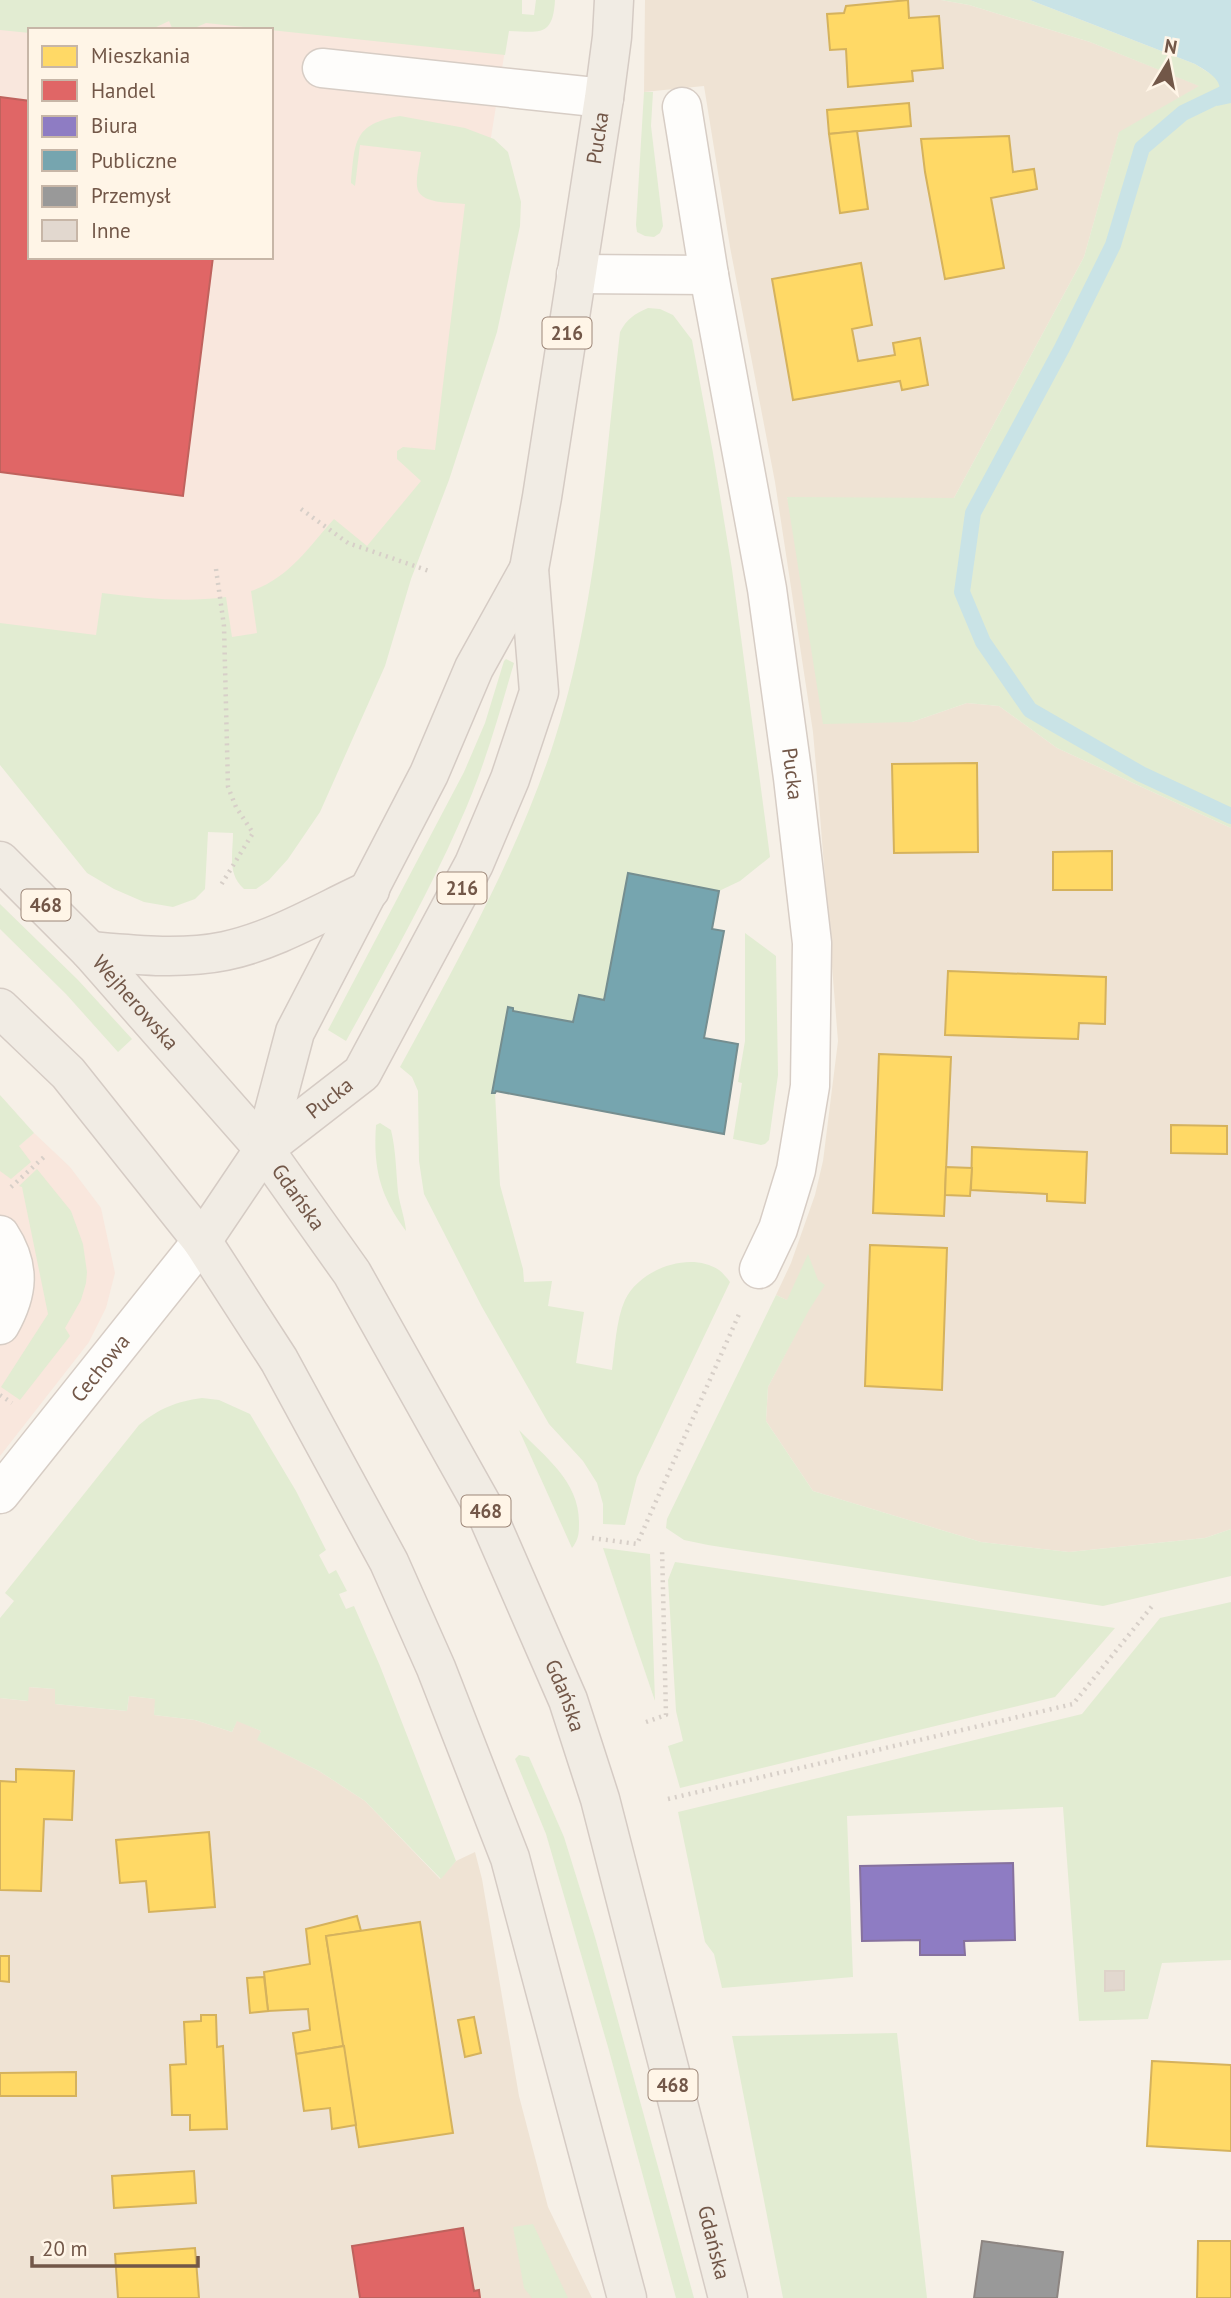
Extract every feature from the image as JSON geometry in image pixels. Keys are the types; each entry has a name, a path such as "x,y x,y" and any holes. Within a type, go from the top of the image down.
{"main road":[{"name":"Pucka","path":"202,1241 264,1149 362,1073 474,864 510,779 539,692 528,569 542,497 604,98 614,0"},
{"name":"Pucka","path":"264,1149 295,1032 429,774 474,668 528,569"},
{"name":"Wejherowska","path":"0,861 90,951 264,1149"},
{"path":"90,951 164,957 224,951 260,941 370,890"},
{"path":"0,1008 68,1073 202,1241 279,1360 389,1562 473,1759 510,1858 627,2298"},
{"name":"Gdańska","path":"264,1149 352,1273 486,1512 568,1700 600,1799 728,2298"}],"street":[{"path":"322,68 604,98"},
{"name":"Pucka","path":"682,107 709,275 767,589 812,943 810,1086 796,1170 778,1229 759,1269"},
{"path":"576,274 709,275"},
{"path":"0,1235 9,1249 15,1275 15,1290 9,1310 0,1325"},
{"name":"Cechowa","path":"0,1494 202,1241"}],"path":[{"path":"300,509 348,543 432,572"},
{"path":"216,569 224,626 228,787 236,807 253,833 220,885"},
{"path":"9,1189 44,1157"},
{"path":"592,1538 637,1544 759,1269"},
{"path":"646,1722 666,1715 662,1548"},
{"path":"668,1799 1073,1704 1153,1605"}],"shaded area":[{"path":"0,0 388,0 508,31 437,475 320,741 0,688"},
{"path":"645,0 941,0 969,5 1090,42 1200,86 1119,133 1084,257 954,498 787,498 912,722 967,703 999,706 1057,748 1231,828 1231,1529 1205,1538 1069,1552 981,1542 813,1491 766,1421 768,1387 808,1310 776,1295 791,1263 815,1195 823,1161 838,1041 817,778 813,732 775,482 730,247 704,86 644,92"},
{"path":"34,1133 70,1167 101,1208 115,1273 106,1308 89,1342 0,1456 0,1156 19,1146"},
{"path":"28,1687 56,1689 55,1704 127,1711 129,1696 156,1699 154,1715 195,1720 232,1732 237,1720 261,1731 258,1740 319,1771 365,1801 440,1879 456,1861 475,1852 519,2096 548,2207 592,2298 0,2298 0,1698 27,1701"}],"green space":[{"path":"0,0 522,0 522,14 534,15 536,0 555,0 551,21 543,30 509,31 505,55 273,30 273,28 206,23 195,28 172,28 169,21 154,28 28,28 28,33 0,30"},
{"path":"941,0 1030,0 1195,64 1214,76 1231,94 1231,828 1057,748 999,706 967,703 912,722 823,724 787,497 954,498 1084,257 1119,132 1199,86 1090,42 969,5"},
{"path":"644,92 653,92 651,126 663,226 660,233 654,237 637,232 636,225"},
{"path":"400,116 465,128 494,139 508,152 521,202 520,226 497,332 449,480 411,579 385,666 320,812 288,859 269,880 256,889 244,889 233,870 233,833 208,832 205,889 195,899 173,907 144,902 87,873 0,765 0,623 96,635 102,593 179,600 226,597 232,637 257,633 251,591 287,570 334,519 367,546 421,481 397,459 397,451 403,447 435,450 465,204 423,197 417,186 421,152 360,145 355,186 351,183 359,137 373,124"},
{"path":"648,308 660,309 673,315 692,340 732,569 770,857 740,881 719,891 628,874 604,1000 579,995 573,1022 513,1011 508,1007 492,1092 495,1093 500,1185 523,1269 524,1282 552,1281 548,1306 584,1312 576,1363 612,1370 618,1325 625,1300 641,1280 653,1272 666,1266 694,1262 719,1270 730,1282 637,1477 625,1525 603,1524 603,1504 597,1483 583,1461 549,1424 482,1307 424,1194 419,1161 418,1091 412,1077 400,1067 501,873 551,751 579,649 588,596 603,491 620,332 631,317"},
{"path":"506,659 514,663 490,745 468,804 419,907 346,1041 328,1030 464,772 485,723"},
{"path":"0,904 78,980 132,1039 118,1052 66,994 0,929"},
{"path":"745,933 776,956 778,1075 769,1140 761,1145 733,1139 742,1083 738,1082 745,1041"},
{"path":"0,1095 34,1133 19,1146 31,1162 11,1179 0,1171"},
{"path":"380,1123 391,1130 398,1192 406,1231 390,1206 380,1181 375,1140 376,1125"},
{"path":"37,1169 71,1211 83,1244 87,1272 81,1300 65,1328 70,1336 20,1400 1,1387 48,1314 22,1187 19,1186"},
{"path":"808,1254 818,1280 825,1285 768,1387 766,1421 813,1491 981,1542 1069,1552 1205,1538 1231,1529 1231,1576 1103,1606 708,1545 684,1540 666,1528 667,1519 776,1295 787,1300"},
{"path":"202,1398 219,1400 250,1414 296,1491 326,1550 319,1555 329,1574 336,1570 347,1591 339,1594 346,1609 354,1606 456,1861 441,1879 365,1801 319,1771 257,1740 261,1731 237,1721 232,1732 195,1720 154,1715 155,1699 129,1696 127,1711 55,1704 55,1689 29,1687 28,1701 0,1698 0,1618 14,1601 5,1593 139,1425 168,1407"},
{"path":"519,1430 559,1471 573,1494 579,1533 572,1548"},
{"path":"603,1548 650,1554 655,1701"},
{"path":"675,1562 1115,1628 1055,1697 680,1788 668,1746 683,1741 676,1711 668,1580"},
{"path":"1231,1602 1231,1960 1162,1963 1148,2019 1079,2021 1063,1807 847,1816 853,1977 722,1988 714,1954 705,1942 678,1812 1082,1714 1160,1618"},
{"path":"519,1755 529,1757 564,1837 595,1937 694,2298 676,2298 608,2047 546,1834 515,1759"},
{"path":"897,2033 927,2298 783,2298 732,2036"},
{"path":"533,2224 568,2298 532,2298 524,2288 513,2227"}],"water":[{"path":"1030,0 1231,0 1231,103 1217,106 1220,91 1217,80 1195,64"}],"building: Mieszkania":[{"path":"908,0 909,18 939,16 943,68 912,71 913,81 848,87 846,49 830,50 827,14 844,13 846,6"},
{"path":"909,103 911,126 829,134 827,110"},
{"path":"857,131 868,209 840,213 829,134"},
{"path":"1009,136 1013,172 1034,169 1037,189 991,198 1004,268 945,279 921,139"},
{"path":"861,263 872,325 852,329 858,361 895,355 893,343 920,338 928,385 902,390 900,381 793,400 772,279"},
{"path":"977,763 978,852 894,853 892,764"},
{"path":"1112,851 1112,890 1053,890 1053,852"},
{"path":"948,971 1106,977 1105,1024 1079,1023 1078,1039 945,1035"},
{"path":"879,1054 951,1057 944,1216 873,1213"},
{"path":"1171,1125 1227,1126 1227,1154 1171,1153"},
{"path":"972,1147 1087,1152 1085,1203 1047,1201 1047,1194 971,1190"},
{"path":"946,1167 972,1168 970,1196 945,1195"},
{"path":"870,1245 947,1248 942,1390 865,1386"},
{"path":"16,1769 74,1771 72,1820 44,1819 41,1891 0,1890 0,1781 16,1782"},
{"path":"209,1832 215,1907 149,1912 146,1881 120,1883 116,1840"},
{"path":"357,1916 361,1931 326,1936 344,2046 296,2054 293,2033 310,2030 308,2009 268,2011 264,1972 310,1964 306,1929"},
{"path":"420,1922 453,2133 359,2147 326,1936"},
{"path":"0,1956 9,1956 9,1982 0,1981"},
{"path":"264,1977 268,2011 250,2013 247,1978"},
{"path":"201,2015 216,2015 217,2047 223,2046 227,2129 190,2130 190,2115 172,2115 170,2065 186,2064 184,2022 201,2021"},
{"path":"474,2017 481,2053 465,2057 458,2020"},
{"path":"344,2046 356,2125 332,2129 330,2108 304,2111 296,2054"},
{"path":"1152,2061 1231,2065 1231,2151 1147,2146"},
{"path":"76,2072 76,2096 0,2096 0,2073"},
{"path":"194,2171 196,2203 114,2208 112,2176"},
{"path":"1198,2241 1231,2241 1231,2298 1197,2298"},
{"path":"195,2248 199,2298 118,2298 115,2254"}],"building: Handel":[{"path":"0,97 28,101 28,259 213,259 183,496 0,472"},
{"path":"463,2228 474,2291 479,2290 480,2298 360,2298 352,2246"}],"building: Biura":[{"path":"1013,1863 1015,1940 964,1941 965,1955 920,1955 920,1940 862,1941 860,1866"}],"building: Publiczne":[{"path":"628,873 719,891 712,929 724,931 704,1038 738,1044 724,1134 496,1091 492,1093 508,1007 513,1008 513,1011 573,1022 579,995 604,1000"}],"building: Przemysł":[{"path":"982,2241 1063,2252 1057,2298 974,2298"}],"building: Inne":[{"path":"1105,1971 1124,1971 1124,1990 1105,1991"}],"waterway":[{"path":"1231,90 1183,113 1142,148 1113,245 1062,348 973,513 962,592 983,642 1030,710 1141,774 1231,816"}]}
